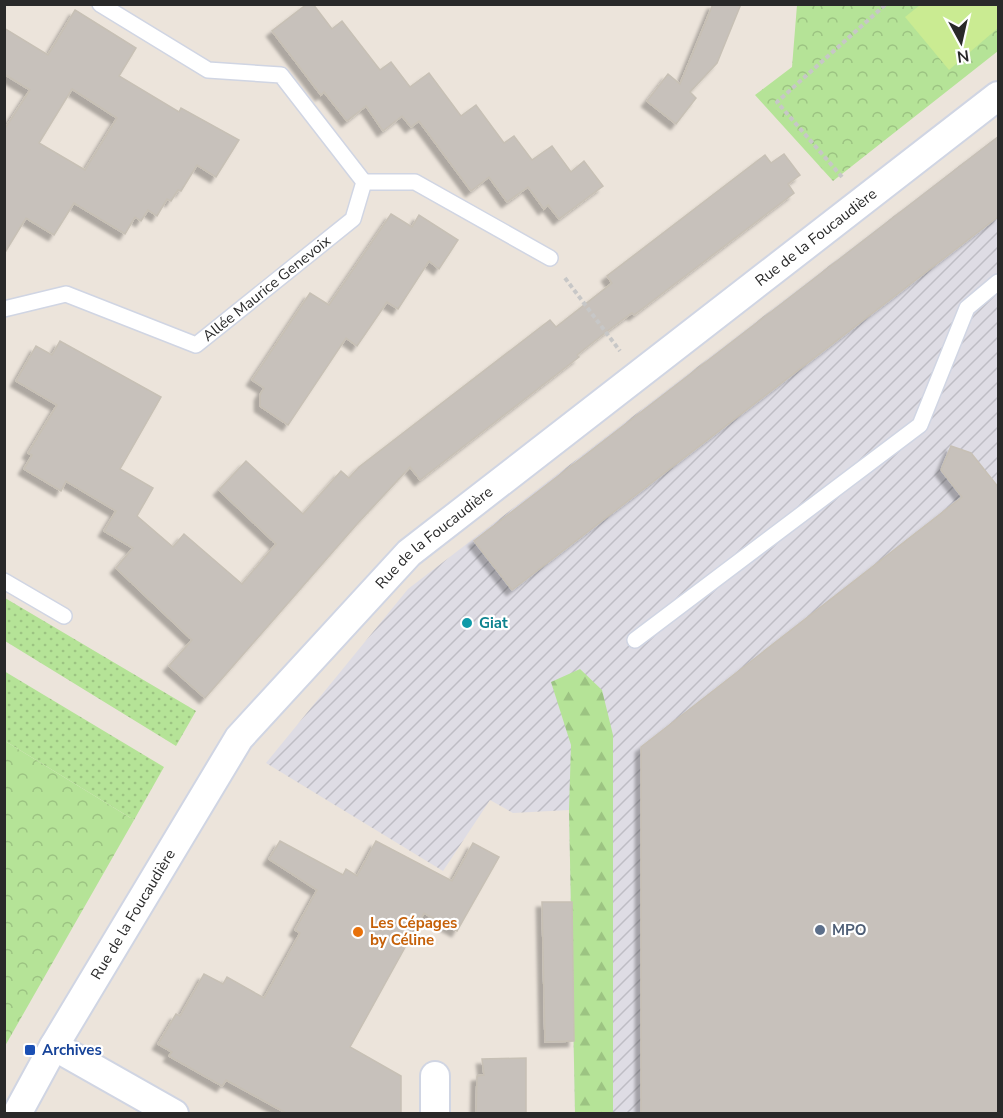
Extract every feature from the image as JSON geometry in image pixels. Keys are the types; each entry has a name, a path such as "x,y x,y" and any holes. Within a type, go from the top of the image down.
{"street":[{"name":"Rue de la Foucaudière","path":"17,1113 54,1046 239,738 409,553 999,96"},
{"path":"54,1046 174,1113"},
{"path":"435,1076 435,1113"}],"lane":[{"path":"100,4 208,70 281,75 364,182 416,182 550,258"},
{"name":"Allée Maurice Genevoix","path":"4,309 66,294 196,345 353,219 364,182"},
{"path":"635,640 920,425 967,308 999,282"},
{"path":"4,581 64,616"}],"path":[{"path":"864,202 777,102 886,4"},
{"path":"550,258 638,376"}],"shaded area":[{"path":"998,136 998,1113 575,1113 569,810 513,813 490,800 443,871 266,763 408,589"}],"green space":[{"path":"797,5 998,5 998,51 833,181 755,95 792,67"},
{"path":"920,5 998,5 998,28 949,70 905,17"},
{"path":"5,598 196,711 176,746 5,641"},
{"path":"580,669 602,690 613,735 613,1113 575,1113 569,810 571,745 551,682"},
{"path":"4,671 164,767 134,820 5,741"},
{"path":"5,741 134,820 5,1046"}],"building":[{"path":"307,4 313,4 332,29 342,21 380,70 391,62 410,87 429,73 461,116 476,105 504,143 514,136 532,160 552,146 571,172 584,161 603,186 559,219 548,205 544,209 528,187 507,202 489,177 471,191 419,121 411,127 402,116 383,131 366,106 347,121 324,92 321,95 272,31"},
{"path":"713,4 741,4 717,63 690,92 696,98 676,124 647,101 668,74 680,84"},
{"path":"75,10 136,48 119,76 179,112 181,108 239,140 216,177 197,165 181,191 178,190 171,201 167,199 157,216 148,210 141,221 135,217 125,234 74,203 54,235 26,218 4,254 4,130 30,90 4,74 4,28 48,55","holes":["72,89 117,118 85,170 39,143"]},
{"path":"999,136 999,216 512,590 474,541"},
{"path":"784,154 800,175 788,184 794,193 634,315 632,313 606,332 577,355 579,357 420,480 410,467 357,524 205,698 169,666 192,640 116,568 133,548 104,531 116,511 66,481 61,491 24,469 32,455 28,453 57,405 16,381 36,346 52,355 60,341 161,397 120,469 153,488 137,516 173,547 184,534 242,584 276,544 219,490 246,461 303,514 341,471 349,478 359,467 550,320 556,327 612,283 607,276 765,155 771,163"},
{"path":"391,214 412,227 419,215 458,240 439,269 429,261 398,309 387,302 357,346 346,338 288,425 260,406 260,395 264,388 252,380 310,293 329,305"},
{"name":"MPO","path":"951,446 971,453 999,488 999,1113 641,1113 641,747 962,497 941,470"},
{"path":"280,841 343,875 346,869 357,876 376,841 452,881 473,843 499,857 457,931 424,913 350,1047 401,1076 401,1113 286,1113 226,1080 222,1086 169,1056 172,1052 158,1044 176,1014 180,1016 204,974 223,984 227,977 264,998 300,933 295,930 317,890 269,859"},
{"path":"542,902 572,902 574,1041 545,1042"},
{"path":"526,1058 526,1113 476,1113 477,1076 484,1075 482,1059"}],"place":[{"name":"Giat","path":"467,623"},
{"name":"MPO","path":"820,930"},
{"name":"Les Cépages by Céline","path":"358,932"},
{"name":"Archives","path":"30,1050"}]}
